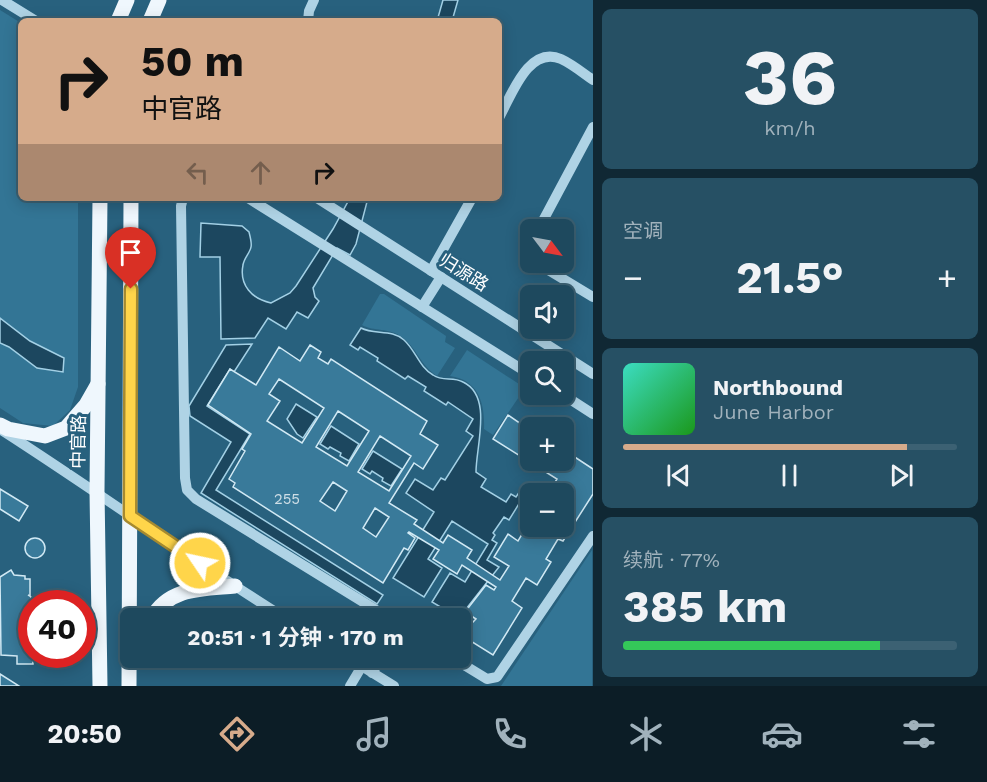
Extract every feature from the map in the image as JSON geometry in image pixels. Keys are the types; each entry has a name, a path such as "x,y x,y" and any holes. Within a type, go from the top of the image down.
{"main road":[{"path":"119,18 127,0"},
{"path":"151,18 159,0"},
{"name":"中官路","path":"100,201 96,491 100,686"},
{"path":"131,201 131,608"},
{"path":"0,427 45,436 66,428 86,405 98,384"},
{"path":"159,608 183,591 235,586"},
{"path":"129,686 131,668"}],"street":[{"path":"2,0 31,18"},
{"path":"308,18 314,0"},
{"path":"502,113 531,63 540,58 553,56 562,59 592,80"},
{"path":"544,219 592,127"},
{"path":"182,201 185,478 187,490 196,499 373,608"},
{"path":"253,201 520,368"},
{"name":"归源路","path":"322,201 592,374"},
{"path":"431,271 470,201"},
{"path":"554,273 592,297"},
{"path":"422,307 441,277"},
{"path":"574,402 592,414"},
{"path":"0,427 269,608"},
{"path":"470,668 487,679 497,677 592,536"},
{"path":"350,686 361,668"},
{"path":"365,668 394,686"},
{"path":"372,673 375,668"}],"shaded area":[{"path":"443,0 458,0 453,18 438,18"},
{"path":"0,10 18,21 18,201 78,201 78,387 70,410 53,426 23,423 0,408"},
{"path":"348,201 367,201 356,244 350,255 337,248 313,288 315,297 319,301 308,318 297,312 286,329 268,318 255,338 221,339 220,257 200,257 201,223 242,226 249,232 251,245 244,262 243,279 248,290 258,298 271,303 290,293 296,286"},
{"path":"380,294 384,294 446,336 445,342 455,348 437,376 426,367 402,337 392,332 362,325"},
{"path":"0,318 30,341 64,358 63,372 37,368 0,343"},
{"path":"361,328 394,334 408,344 428,372 440,378 459,380 472,389 478,398 480,410 476,472 486,479 481,487 506,502 511,494 516,497 520,491 520,502 509,520 504,517 493,533 495,535 492,540 497,543 487,560 499,567 467,608 442,608 432,602 450,573 465,582 488,544 452,521 428,559 442,568 424,597 393,578 434,512 406,493 415,479 433,490 441,478 445,480 473,436 466,431 473,419 448,402 446,405 424,391 426,387 408,376 405,379 360,347 358,350 350,345"},
{"path":"252,344 234,372 230,369 207,406 250,434 216,490 383,595 377,604 201,493 231,442 190,416 189,406 226,345"},
{"path":"467,350 520,385 520,395 493,435 484,429 481,402 474,388 460,378 450,376"},
{"path":"296,404 317,417 303,438 297,434 287,419"},
{"path":"331,426 359,444 349,461 340,456 341,453 320,444"},
{"path":"373,451 402,469 391,486 372,471 370,474 362,469"},
{"path":"592,550 592,686 501,686"}],"building":[{"path":"310,345 321,352 318,358 328,364 331,359 427,421 420,434 438,445 423,469 414,463 389,503 417,520 414,524 443,543 448,535 472,550 467,558 500,580 509,566 494,557 508,534 518,541 520,537 566,537 563,541 558,539 546,559 551,562 537,585 526,578 512,601 522,608 493,655 471,641 471,621 473,622 476,619 471,616 471,608 468,608 486,585 494,590 496,587 462,565 457,574 433,559 439,550 409,532 415,538 408,550 404,548 383,583 233,487 235,483 229,479 245,451 242,449 251,434 208,405 230,369 256,385 279,347 300,361","holes":["279,379 324,408 302,443 267,421 280,401 269,394","338,411 369,431 347,466 316,447","380,436 411,456 389,491 358,472","333,482 347,491 335,511 320,501","375,508 389,517 376,537 363,528"]},
{"path":"508,415 520,423 520,456 493,439"},
{"path":"574,457 593,469 593,494 574,524 574,483 555,483 557,479 544,471 574,471"},
{"path":"0,489 28,506 19,521 0,509"},
{"path":"35,538 42,541 45,548 42,555 35,558 28,555 25,548 28,541"},
{"path":"11,570 14,575 30,579 30,590 18,590 18,664 17,656 1,655 0,577"},
{"path":"0,674 19,686 0,686"}],"route":[{"path":"131,289 130,516 200,563"}]}
